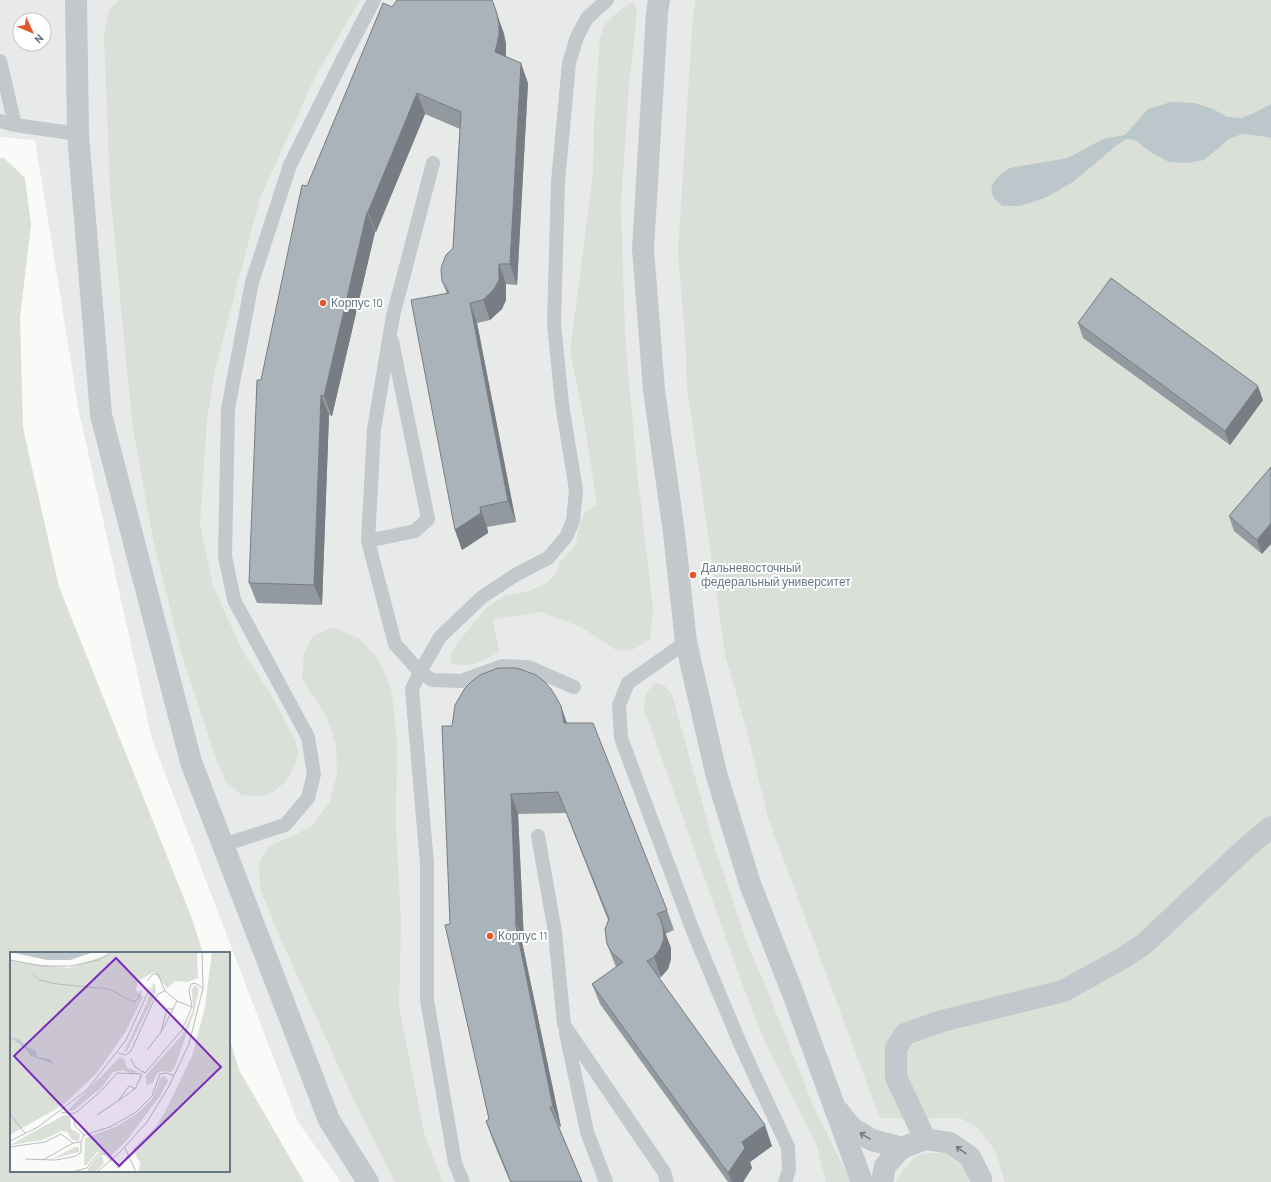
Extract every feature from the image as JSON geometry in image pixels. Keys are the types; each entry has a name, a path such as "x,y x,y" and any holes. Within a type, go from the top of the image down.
{"street":[{"path":"76,0 78,134 101,415 191,762 329,1120 368,1182"},
{"path":"659,0 657,12 643,249 654,390 674,533 686,642 716,773 750,884 792,991 862,1182"},
{"path":"925,1139 896,1077 896,1048 905,1034 942,1021 1064,991 1099,972 1144,944 1247,847 1271,827"},
{"path":"835,1107 852,1128 872,1140 902,1148"},
{"path":"882,1182 886,1166 902,1148 925,1139 950,1143 970,1157 981,1179 981,1182"}],"lane":[{"path":"223,846 285,825 308,798 314,774 308,737 234,600 225,556 228,409 252,282 290,165 374,0"},
{"path":"463,1182 455,1163 426,1000 427,864 412,689 440,637 482,597 517,574 548,558 566,537 573,521 576,490 562,404 554,323 558,182 569,63 577,37 587,18 607,0"},
{"path":"0,61 15,125"},
{"path":"0,121 15,125 78,134"},
{"path":"433,163 393,316 374,429 368,541 395,644 420,672 432,680 461,681 502,666 528,667 574,687"},
{"path":"368,541 415,531 428,519 390,333"},
{"path":"686,642 628,683 619,705 621,738 692,931 742,1048 788,1147 789,1170 785,1182"},
{"path":"538,836 555,932 564,1025 588,1132 606,1182"},
{"path":"564,1025 664,1172 667,1182"}],"shaded area":[{"name":"Дальневосточный федеральный университет","path":"0,0 1271,0 1271,1182 341,1182 298,1122 152,739 79,412 35,140 0,137"},
{"path":"119,0 360,0 316,75 260,198 215,370 207,420 200,524 213,586 242,650 273,698 295,740 298,751 296,764 285,782 274,792 262,796 242,795 226,782 216,759 180,649 153,539 132,422 110,190 104,35 109,10"},
{"path":"696,0 1271,0 1271,1182 1005,1182 996,1152 978,1128 960,1118 880,1118 768,818 745,724 725,654 687,387 686,351 678,251 693,15"},
{"path":"631,3 635,5 637,14 629,84 621,203 625,335 637,470 653,609 650,639 634,649 625,651 614,649 581,627 541,612 494,619 493,622 499,650 496,654 474,664 463,666 457,665 451,662 451,654 459,641 486,608 506,595 526,592 545,584 554,576 560,562 575,546 581,521 585,513 597,504 582,409 570,352 593,173 594,123 600,38 605,24 620,10"},
{"path":"1171,102 1194,103 1213,109 1227,117 1241,118 1271,104 1271,138 1242,134 1229,139 1204,160 1188,163 1169,162 1152,153 1135,140 1126,139 1073,182 1045,198 1020,206 1002,206 995,200 992,191 993,183 999,176 1010,168 1068,158 1103,139 1125,135 1148,109"},
{"path":"0,158 4,158 25,178 31,224 20,318 23,428 59,587 191,916 203,952 10,952 10,1172 230,1172 230,1040 239,1070 304,1182 0,1182"},
{"path":"333,627 360,639 379,660 391,689 397,738 396,825 401,921 399,1006 424,1133 443,1182 395,1182 358,1109 274,924 260,888 259,863 269,846 295,835 313,825 330,802 337,772 336,744 326,716 302,679 304,653 313,636"},
{"path":"656,683 664,685 672,695 715,848 748,946 766,987 814,1108 851,1182 826,1182 817,1146 763,1037 742,983 644,709 646,694"},
{"path":"943,1153 962,1166 968,1182 896,1182 903,1170 911,1161 919,1155"}],"building":[{"name":"Корпус 10","path":"397,0 492,0 499,24 499,35 495,52 521,63 510,264 499,264 499,280 494,289 483,300 470,303 508,501 480,507 481,513 455,530 411,300 449,293 442,281 441,270 446,255 453,248 461,112 417,93 367,212 324,396 321,395 314,585 249,583 257,380 261,380 302,185 307,186 383,3 392,7"},
{"path":"1111,278 1258,386 1225,431 1078,323"},
{"path":"1271,467 1271,523 1257,540 1229,516"},
{"name":"Корпус 11","path":"498,668 517,668 536,675 544,681 551,689 561,706 564,723 593,723 667,910 657,914 663,928 664,939 660,949 654,957 647,961 765,1125 742,1142 745,1148 728,1173 592,984 623,962 612,953 607,944 605,929 609,919 558,792 511,794 515,922 553,1107 550,1107 582,1182 511,1182 486,1121 489,1119 445,925 450,924 442,726 452,726 455,705 465,688 480,675"}],"place":[{"name":"Корпус 10","path":"323,303"},
{"name":"Дальневосточный федеральный университет","path":"693,575"},
{"name":"Корпус 11","path":"490,936"}]}
